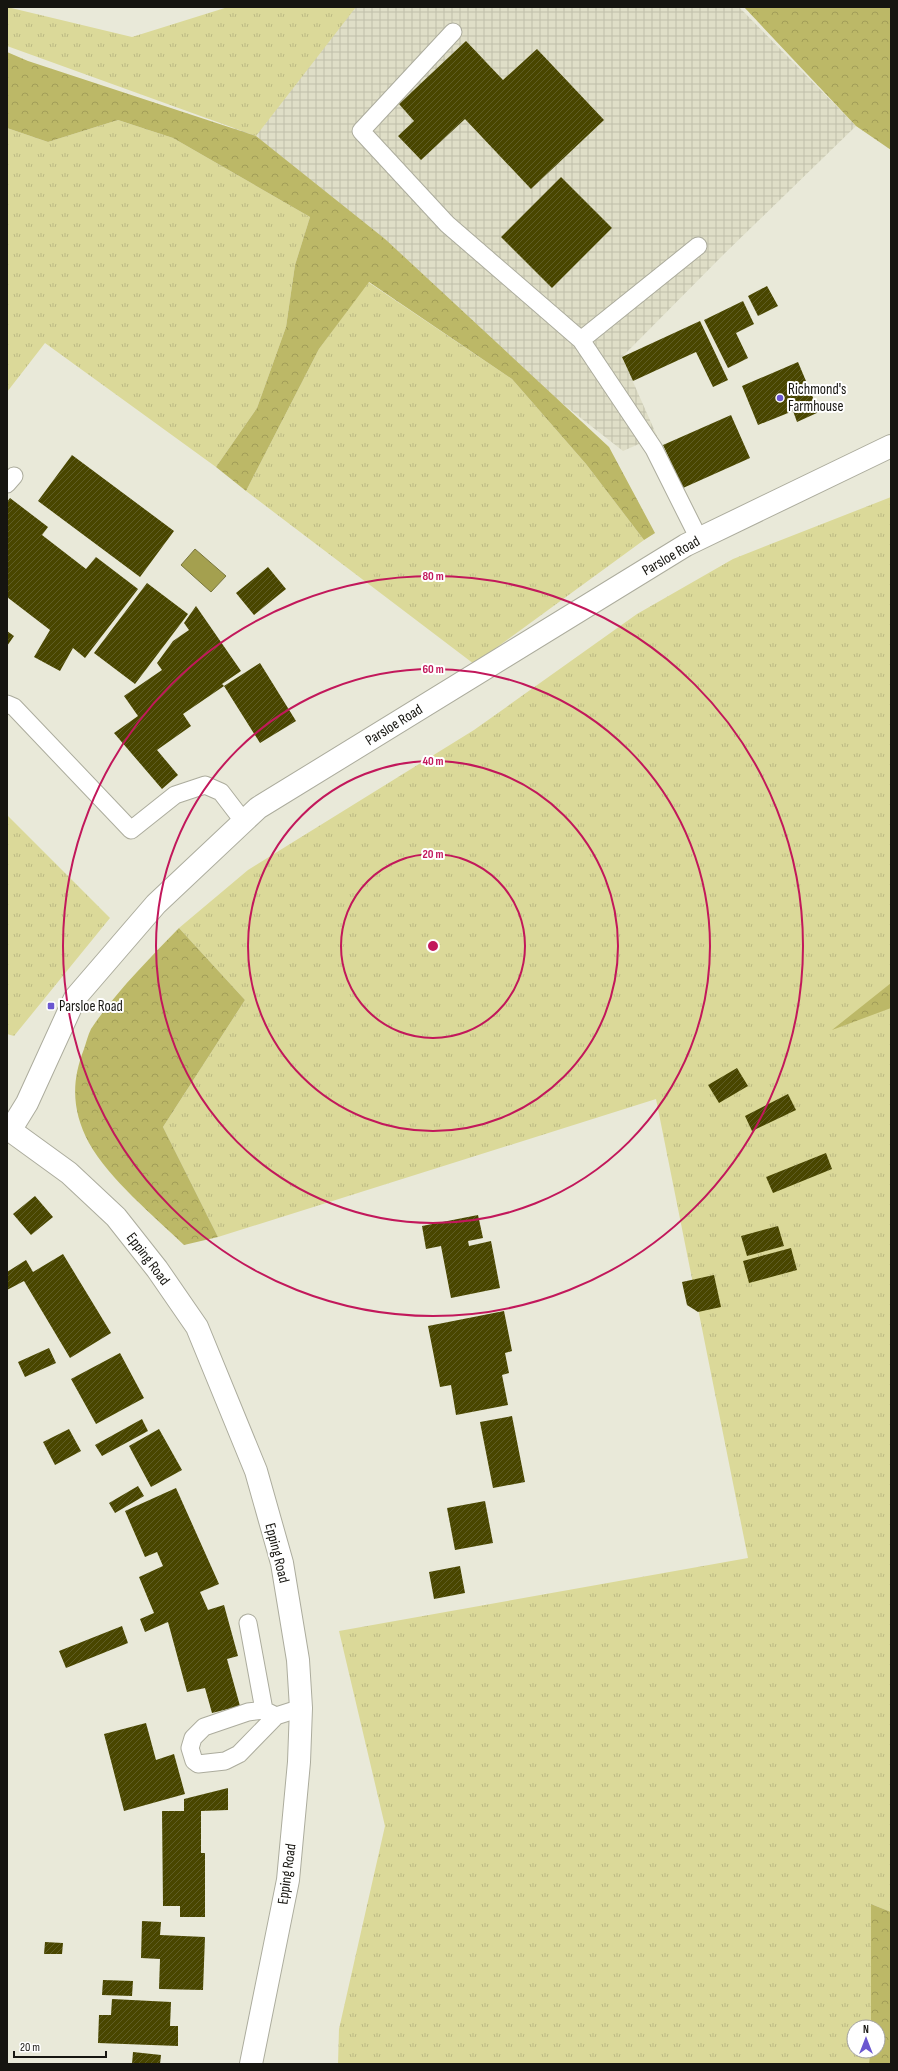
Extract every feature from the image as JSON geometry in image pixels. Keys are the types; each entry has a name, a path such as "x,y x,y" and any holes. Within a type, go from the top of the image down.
{"street":[{"name":"Parsloe Road","path":"8,1131 27,1103 75,998 156,904 258,808 699,539 891,446"},
{"name":"Epping Road","path":"8,1131 68,1173 116,1217 157,1269 197,1327 256,1471 282,1563 298,1660 301,1708 299,1762 288,1880 251,2064"}],"lane":[{"path":"453,32 361,131 447,224 581,340 654,449 699,539"},
{"path":"581,340 698,246"},
{"path":"7,704 14,707 131,830 175,795 205,785 221,792 244,822"},
{"path":"248,1623 270,1713 301,1708"}],"shaded area":[{"path":"348,7 739,7 856,126 724,254 622,357 657,436 623,451 268,173 219,144"},
{"path":"195,549 226,576 211,592 181,565"}],"green space":[{"path":"7,7 132,37 228,7 356,7 256,136 7,46"},
{"path":"744,7 891,7 891,150 856,126"},
{"path":"7,52 28,61 256,136 385,239 609,447 655,533 644,540 586,464 512,379 369,282 319,349 246,491 216,467 257,408 286,327 295,265 310,217 173,138 118,120 48,142 7,128"},
{"path":"118,120 173,138 310,217 295,265 286,327 257,408 216,467 45,343 7,392 7,128 48,142"},
{"path":"368,282 512,379 586,464 644,540 474,664 246,491 319,349"},
{"path":"891,497 891,1912 871,1904 871,2019 846,2019 846,2059 869,2059 869,2064 338,2064 339,2029 385,1826 339,1631 748,1558 656,1099 218,1237 163,1127 245,1000 179,928 248,870 474,730 637,614 733,559"},
{"path":"7,815 110,918 14,1036 7,1034"},
{"path":"179,928 245,1000 163,1127 218,1237 184,1245 133,1197 98,1157 83,1131 79,1119 75,1096 77,1073 91,1029 121,990"},
{"path":"891,983 891,1008 832,1030"},
{"path":"871,1904 891,1912 891,2064 869,2064 869,2059 886,2059 886,2019 871,2019"}],"building":[{"path":"466,41 503,80 537,49 604,120 531,189 465,119 421,160 398,136 414,121 399,104"},
{"path":"561,177 612,228 552,288 501,237"},
{"path":"767,286 778,306 758,316 748,296"},
{"path":"743,301 754,324 736,333 748,358 728,368 704,320"},
{"path":"700,321 728,380 713,387 696,352 633,381 622,357"},
{"name":"Richmond's Farmhouse","path":"798,362 819,412 797,422 793,411 758,425 742,386"},
{"path":"731,415 750,458 683,488 663,445"},
{"path":"72,455 174,531 140,577 38,501"},
{"path":"10,498 48,527 42,535 86,569 96,557 138,589 85,658 73,648 60,671 34,657 50,630 7,597 7,502"},
{"path":"268,567 286,589 254,615 236,593"},
{"path":"147,583 188,614 135,684 94,653"},
{"path":"196,606 241,671 222,684 224,686 183,714 191,726 157,750 178,775 162,789 114,733 138,716 124,696 162,670 157,663 173,641 189,630 184,623"},
{"path":"7,631 14,636 7,646"},
{"path":"260,663 296,721 260,743 224,686"},
{"path":"737,1068 748,1086 719,1103 708,1085"},
{"path":"788,1094 796,1110 752,1131 745,1116"},
{"path":"826,1153 832,1169 773,1193 766,1177"},
{"path":"35,1196 53,1217 31,1235 13,1214"},
{"path":"478,1215 483,1238 468,1241 469,1246 491,1241 500,1288 451,1298 441,1246 426,1249 422,1226"},
{"path":"778,1226 784,1246 747,1256 741,1236"},
{"path":"791,1248 797,1270 749,1283 743,1261"},
{"path":"63,1254 111,1333 70,1358 24,1281 7,1290 7,1272 26,1260 33,1272"},
{"path":"714,1275 721,1307 698,1312 687,1305 682,1282"},
{"path":"504,1311 512,1351 505,1353 509,1373 502,1375 508,1405 456,1415 451,1385 440,1387 428,1326"},
{"path":"49,1348 56,1363 25,1377 18,1362"},
{"path":"120,1353 144,1398 96,1424 71,1379"},
{"path":"512,1416 525,1482 493,1488 480,1422"},
{"path":"142,1419 148,1431 102,1456 95,1445"},
{"path":"69,1429 81,1451 55,1465 43,1442"},
{"path":"159,1429 182,1470 151,1487 129,1446"},
{"path":"138,1486 144,1496 115,1513 109,1503"},
{"path":"176,1488 219,1584 200,1592 208,1610 224,1605 238,1656 227,1659 240,1706 212,1713 205,1688 187,1692 168,1622 145,1632 140,1619 154,1613 139,1577 163,1566 157,1552 145,1557 125,1511"},
{"path":"485,1501 493,1543 455,1550 447,1508"},
{"path":"460,1566 465,1593 434,1599 429,1572"},
{"path":"122,1626 128,1643 66,1668 59,1651"},
{"path":"146,1723 156,1760 174,1754 185,1794 124,1811 104,1734"},
{"path":"228,1788 228,1810 201,1811 201,1853 205,1853 205,1917 180,1917 180,1906 163,1906 162,1811 184,1811 184,1799"},
{"path":"142,1921 161,1922 160,1935 205,1937 203,1990 159,1989 160,1959 141,1958"},
{"path":"45,1942 63,1943 62,1954 44,1954"},
{"path":"103,1980 133,1981 132,1996 102,1995"},
{"path":"112,1999 171,2002 170,2026 178,2026 178,2046 98,2043 99,2015 111,2015"},
{"path":"133,2052 161,2055 160,2064 132,2064"}],"place":[{"name":"Richmond's Farmhouse","path":"780,398"},
{"name":"Parsloe Road","path":"51,1006"}]}
